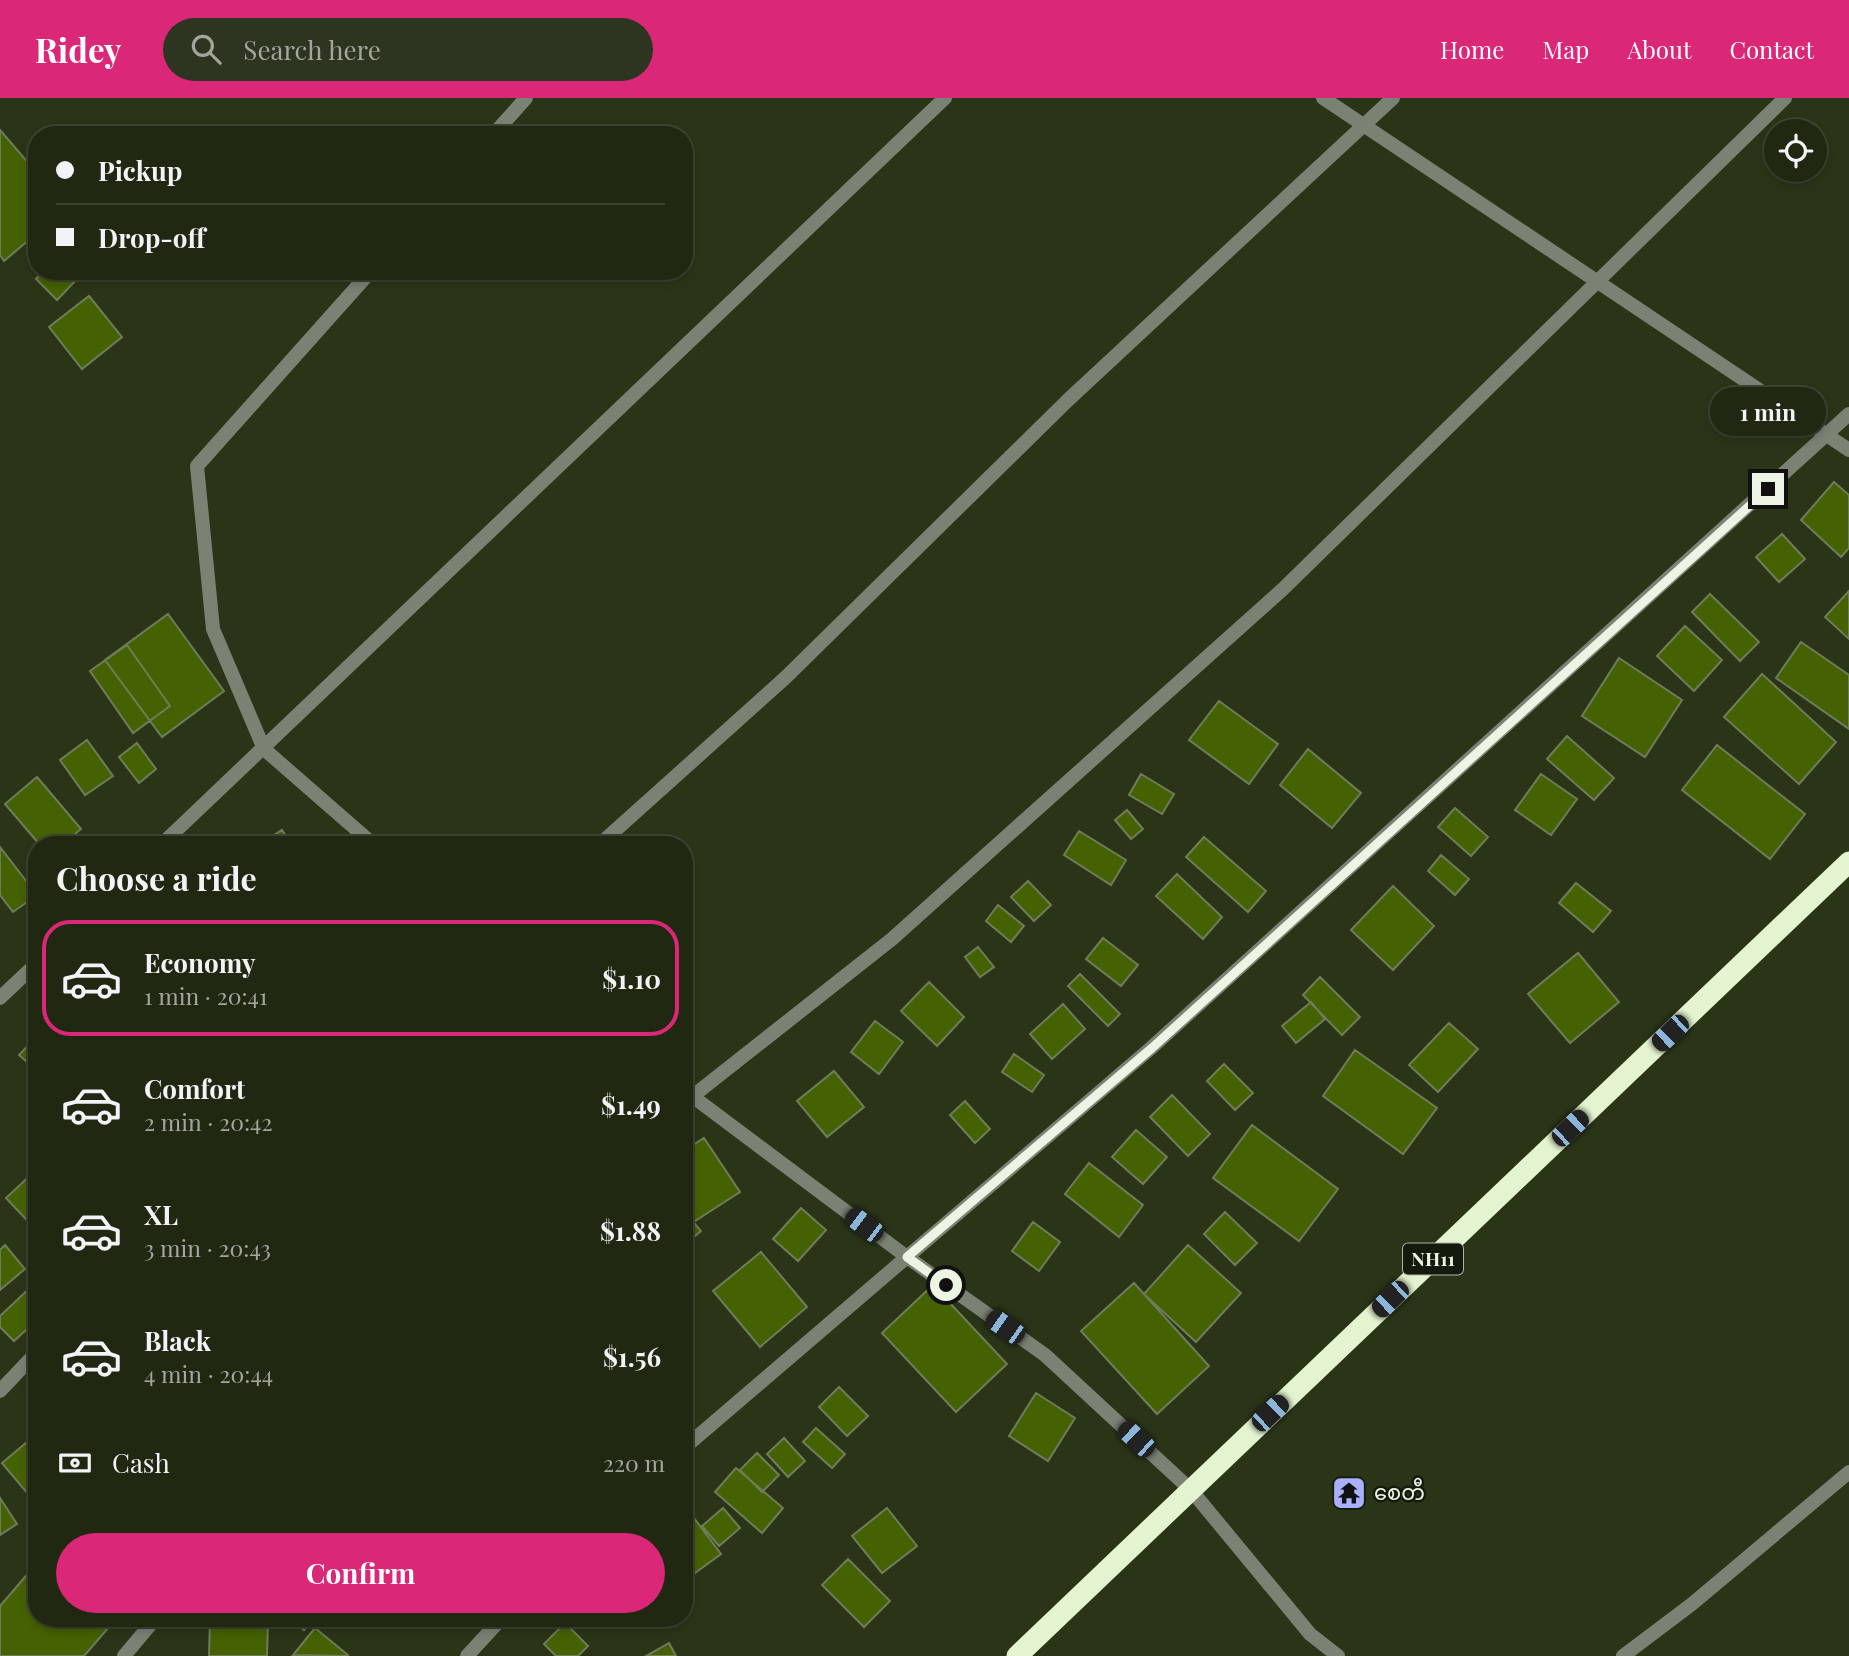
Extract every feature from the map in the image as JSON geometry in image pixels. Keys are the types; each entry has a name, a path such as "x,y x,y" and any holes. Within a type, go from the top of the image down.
{"highway":[{"name":"NH11","path":"1017,1656 1849,862"}],"street":[{"path":"501,126 526,98"},
{"path":"171,836 944,98"},
{"path":"1323,98 1849,450"},
{"path":"609,836 785,678 1068,400 1392,98"},
{"path":"693,1091 892,940 1283,589 1785,98"},
{"path":"363,280 197,466 213,629 264,749 364,836"},
{"path":"693,1440 1152,1048 1849,414"},
{"path":"0,998 28,972"},
{"path":"693,1100 1045,1355 1191,1489 1310,1634 1338,1656"},
{"path":"0,1391 28,1361"},
{"path":"1623,1656 1692,1604 1849,1472"},
{"path":"124,1656 148,1627"},
{"path":"467,1656 493,1627"}],"building":[{"path":"0,130 28,163 28,241 4,261 0,255"},
{"path":"37,280 76,280 57,300"},
{"path":"89,296 122,337 82,369 49,327"},
{"path":"1834,482 1849,495 1849,548 1841,557 1801,520"},
{"path":"1782,534 1805,559 1779,582 1756,557"},
{"path":"1849,591 1849,639 1825,617"},
{"path":"1710,594 1759,642 1740,661 1692,612"},
{"path":"168,614 224,691 162,737 105,660"},
{"path":"1685,626 1722,660 1694,691 1657,656"},
{"path":"1801,642 1849,675 1849,729 1776,678"},
{"path":"127,645 170,706 133,733 90,671"},
{"path":"1619,658 1682,700 1645,757 1582,716"},
{"path":"1762,674 1836,742 1799,784 1724,717"},
{"path":"1219,701 1278,744 1249,784 1189,740"},
{"path":"1567,736 1614,778 1594,800 1547,759"},
{"path":"87,740 113,776 85,795 60,760"},
{"path":"137,743 156,769 139,783 119,757"},
{"path":"1717,745 1805,814 1770,859 1682,790"},
{"path":"1308,749 1361,793 1332,828 1280,785"},
{"path":"1141,774 1174,794 1162,814 1129,795"},
{"path":"1541,774 1577,799 1551,835 1515,810"},
{"path":"37,777 81,829 73,836 32,836 5,804"},
{"path":"1455,808 1488,837 1471,856 1438,827"},
{"path":"1127,810 1143,829 1131,839 1115,820"},
{"path":"282,830 286,836 273,836"},
{"path":"1079,831 1126,860 1111,885 1064,855"},
{"path":"1204,837 1266,891 1248,912 1186,857"},
{"path":"0,847 28,883 28,901 13,912 0,895"},
{"path":"1441,855 1469,879 1455,895 1428,871"},
{"path":"1177,874 1222,917 1203,939 1156,896"},
{"path":"1028,881 1051,905 1034,921 1011,897"},
{"path":"1576,883 1611,911 1593,932 1559,903"},
{"path":"1393,886 1434,926 1393,970 1351,930"},
{"path":"998,905 1024,926 1011,942 986,921"},
{"path":"1103,938 1138,965 1121,986 1086,959"},
{"path":"978,947 994,967 980,977 965,957"},
{"path":"1578,953 1619,1002 1570,1043 1528,994"},
{"path":"1080,974 1120,1014 1108,1026 1068,986"},
{"path":"1320,977 1360,1017 1342,1035 1303,995"},
{"path":"929,982 964,1017 937,1046 901,1011"},
{"path":"1311,1002 1325,1019 1296,1043 1282,1026"},
{"path":"1063,1004 1085,1029 1052,1059 1030,1034"},
{"path":"875,1021 903,1042 879,1074 851,1052"},
{"path":"1449,1023 1478,1049 1438,1092 1409,1065"},
{"path":"28,1046 28,1063 19,1055"},
{"path":"1355,1050 1437,1108 1403,1154 1323,1096"},
{"path":"1014,1054 1044,1075 1032,1092 1002,1072"},
{"path":"1224,1064 1253,1093 1235,1110 1207,1081"},
{"path":"834,1071 864,1107 827,1137 797,1101"},
{"path":"1172,1095 1210,1134 1188,1156 1150,1117"},
{"path":"965,1101 990,1129 975,1143 950,1115"},
{"path":"1252,1125 1338,1189 1299,1241 1213,1178"},
{"path":"1136,1130 1167,1157 1143,1184 1112,1157"},
{"path":"704,1138 740,1192 693,1222 693,1145"},
{"path":"1089,1163 1143,1205 1119,1237 1065,1194"},
{"path":"28,1177 28,1221 6,1198"},
{"path":"801,1208 826,1230 798,1261 773,1239"},
{"path":"1225,1212 1257,1243 1235,1265 1204,1234"},
{"path":"693,1222 701,1231 693,1238"},
{"path":"1033,1222 1060,1242 1039,1271 1012,1251"},
{"path":"5,1245 25,1269 0,1290 0,1250"},
{"path":"1188,1245 1241,1293 1196,1342 1144,1294"},
{"path":"761,1252 807,1307 760,1347 713,1291"},
{"path":"1134,1283 1209,1366 1157,1414 1081,1331"},
{"path":"933,1285 1007,1364 956,1412 882,1333"},
{"path":"28,1290 28,1328 14,1341 0,1327 0,1316"},
{"path":"839,1387 868,1416 847,1436 819,1407"},
{"path":"1036,1393 1075,1418 1048,1461 1009,1436"},
{"path":"816,1428 845,1454 832,1468 803,1442"},
{"path":"784,1438 805,1461 788,1477 767,1454"},
{"path":"28,1441 28,1494 2,1463"},
{"path":"757,1453 779,1475 762,1492 740,1470"},
{"path":"736,1468 783,1508 762,1533 715,1492"},
{"path":"0,1498 17,1524 0,1535"},
{"path":"723,1508 740,1528 719,1546 702,1526"},
{"path":"887,1508 917,1546 882,1573 852,1536"},
{"path":"693,1517 721,1554 693,1574"},
{"path":"848,1559 890,1601 864,1627 822,1585"},
{"path":"28,1573 28,1627 109,1627 84,1656 0,1656 0,1606"},
{"path":"210,1627 268,1627 267,1656 209,1656"},
{"path":"561,1627 569,1627 588,1646 578,1656 556,1656 544,1644"},
{"path":"315,1628 348,1655 293,1655"},
{"path":"669,1643 676,1656 646,1656"}],"place":[{"name":"စေတီ","path":"1349,1493"}],"route":[{"path":"946,1285 907,1257 1152,1048 1768,489"}]}
